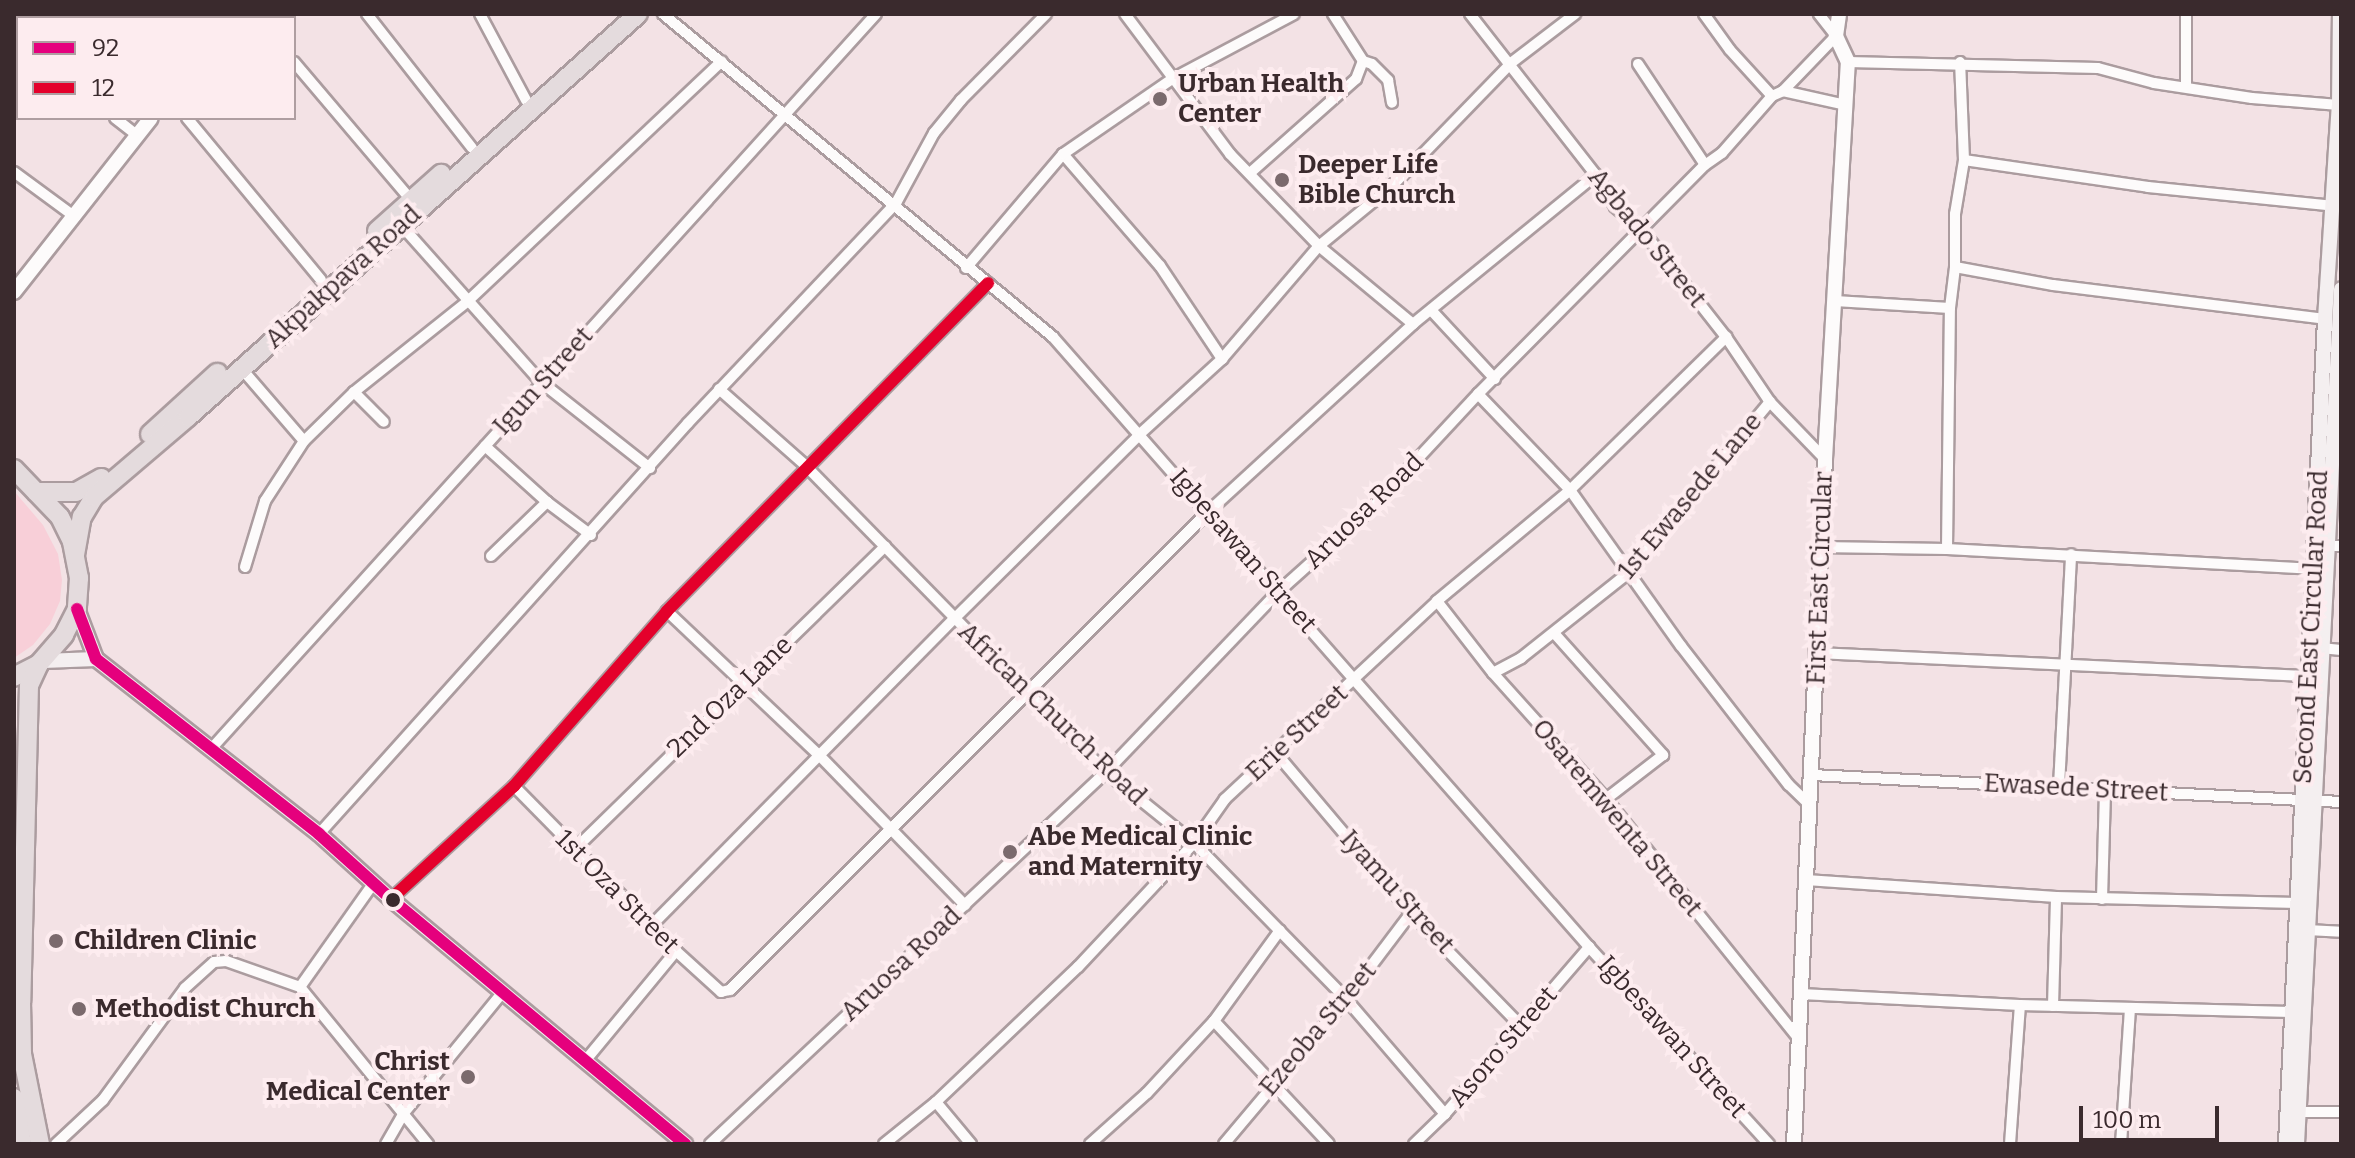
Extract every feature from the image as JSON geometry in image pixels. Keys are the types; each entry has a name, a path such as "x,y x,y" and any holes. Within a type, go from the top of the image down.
{"highway":[{"name":"Akpakpava Road","path":"36,492 76,492 97,482 619,14"},
{"name":"Akpakpava Road","path":"75,555 82,517 94,497 638,14"},
{"path":"14,469 60,517 75,555 79,578 77,609 64,635 41,662 29,685 22,1054 40,1144"},
{"path":"14,677 41,662"},
{"path":"14,1098 22,1144"}],"main road":[{"name":"Second East Circular Road","path":"2297,1144 2307,930 2310,676 2325,319 2339,105 2340,14"},
{"name":"Second East Circular Road","path":"2286,1144 2297,903 2321,648 2334,546 2341,289"},
{"path":"77,609 96,659 319,834 373,884 685,1144"},
{"path":"41,662 96,659"}],"street":[{"path":"367,14 472,148"},
{"path":"480,14 526,100"},
{"name":"Igbesawan Street","path":"663,14 786,117 896,203 966,268 1053,337 1141,433 1276,594 1589,947 1769,1144"},
{"name":"Igun Street","path":"211,749 876,14"},
{"path":"319,834 591,535 719,389 896,203 934,133 961,100 1046,14"},
{"path":"1125,14 1230,154 1319,246 1413,324"},
{"path":"966,268 1063,154 1172,79 1294,14"},
{"path":"1333,14 1363,61 1372,64 1388,80 1392,103"},
{"name":"Agbado Street","path":"1470,14 1596,175 1615,207 1642,230 1726,337 1770,402 1825,459"},
{"path":"650,927 1141,433 1222,359 1319,246 1392,186 1511,63 1575,14"},
{"path":"1704,14 1730,50 1772,96"},
{"path":"1819,14 1836,36"},
{"path":"1836,36 1839,14"},
{"path":"2186,14 2186,87"},
{"name":"Aruosa Road","path":"710,1144 1106,772 1276,594 1372,508 1478,394 1705,165 1722,153 1772,96 1783,91 1836,36"},
{"name":"First East Circular","path":"1794,1144 1796,1035 1801,994 1812,775 1820,547 1848,62 1836,36"},
{"path":"245,567 265,501 304,441 354,392 468,301 722,61"},
{"path":"1250,173 1356,79 1363,61"},
{"path":"1848,62 1960,62 2098,68 2154,83 2252,98 2339,105"},
{"path":"1947,549 1950,308 1955,267 1955,214 1964,160 1960,62"},
{"path":"296,64 410,199"},
{"path":"1638,64 1705,165"},
{"path":"1783,91 1846,105"},
{"path":"118,120 138,136"},
{"path":"14,292 150,120"},
{"path":"189,120 321,280"},
{"path":"1063,154 1160,266 1222,359"},
{"path":"1964,160 2148,187 2334,206"},
{"path":"14,172 75,217"},
{"path":"892,831 1209,511 1413,324 1596,175"},
{"path":"401,225 541,382 650,468"},
{"path":"1955,267 2053,285 2325,319"},
{"path":"391,899 514,786 667,611 988,283"},
{"path":"1835,301 1950,308"},
{"path":"1431,310 1495,379"},
{"name":"Erie Street","path":"884,1144 936,1102 1078,967 1194,843 1225,799 1437,601 1570,490 1726,337"},
{"path":"241,368 304,441"},
{"name":"African Church Road","path":"719,389 806,466 953,620 1106,772 1194,843 1346,999 1445,1114"},
{"path":"354,392 384,422"},
{"path":"1478,394 1570,490 1627,574 1789,785 1809,804"},
{"name":"1st Ewasede Lane","path":"1493,673 1554,633 1627,574 1770,402"},
{"path":"485,446 547,502 591,535"},
{"path":"491,556 547,502"},
{"name":"2nd Oza Lane","path":"576,848 885,546"},
{"path":"1820,547 2071,554 2315,569"},
{"path":"2059,786 2071,554"},
{"name":"Osaremwenta Street","path":"1437,601 1493,673 1606,799 1796,1035"},
{"path":"667,611 820,756 965,905"},
{"path":"1554,633 1663,755 1606,799"},
{"path":"2321,648 2341,650"},
{"path":"1817,653 2310,676"},
{"name":"Iyamu Street","path":"1276,753 1411,913 1522,1027"},
{"name":"Ewasede Street","path":"1812,775 2341,802"},
{"name":"1st Oza Street","path":"514,786 650,927 725,992 892,831"},
{"path":"2102,899 2105,789"},
{"path":"1806,880 2056,897 2297,903"},
{"path":"300,987 373,884"},
{"path":"2053,1006 2056,897"},
{"name":"Ezeoba Street","path":"1224,1144 1346,999 1411,913"},
{"path":"1090,1144 1147,1093 1214,1021 1280,930"},
{"path":"2307,930 2341,932"},
{"name":"Asoro Street","path":"1414,1144 1445,1114 1589,947"},
{"path":"585,1061 676,951"},
{"path":"56,1144 103,1100 185,988 214,962 252,967 300,987 428,1144"},
{"path":"386,1144 403,1114 503,992"},
{"path":"1801,994 2020,1005 2291,1012"},
{"path":"2010,1144 2020,1005"},
{"path":"2121,1144 2130,1009"},
{"path":"1214,1021 1329,1144"},
{"path":"936,1102 971,1144"},
{"path":"2298,1112 2341,1112"}],"shaded area":[{"path":"14,491 43,525 58,554 62,580 60,601 50,624 33,645 14,658"}],"transit line":[{"name":"12","path":"391,899 514,786 667,611 988,283"},
{"name":"92","path":"77,609 96,659 319,834 391,899 685,1144"}],"place":[{"name":"Urban Health Center","path":"1160,99"},
{"name":"Deeper Life Bible Church","path":"1282,180"},
{"name":"Abe Medical Clinic and Maternity","path":"1010,852"},
{"name":"Children Clinic","path":"56,941"},
{"name":"Methodist Church","path":"79,1009"},
{"name":"Christ Medical Center","path":"468,1077"}]}
